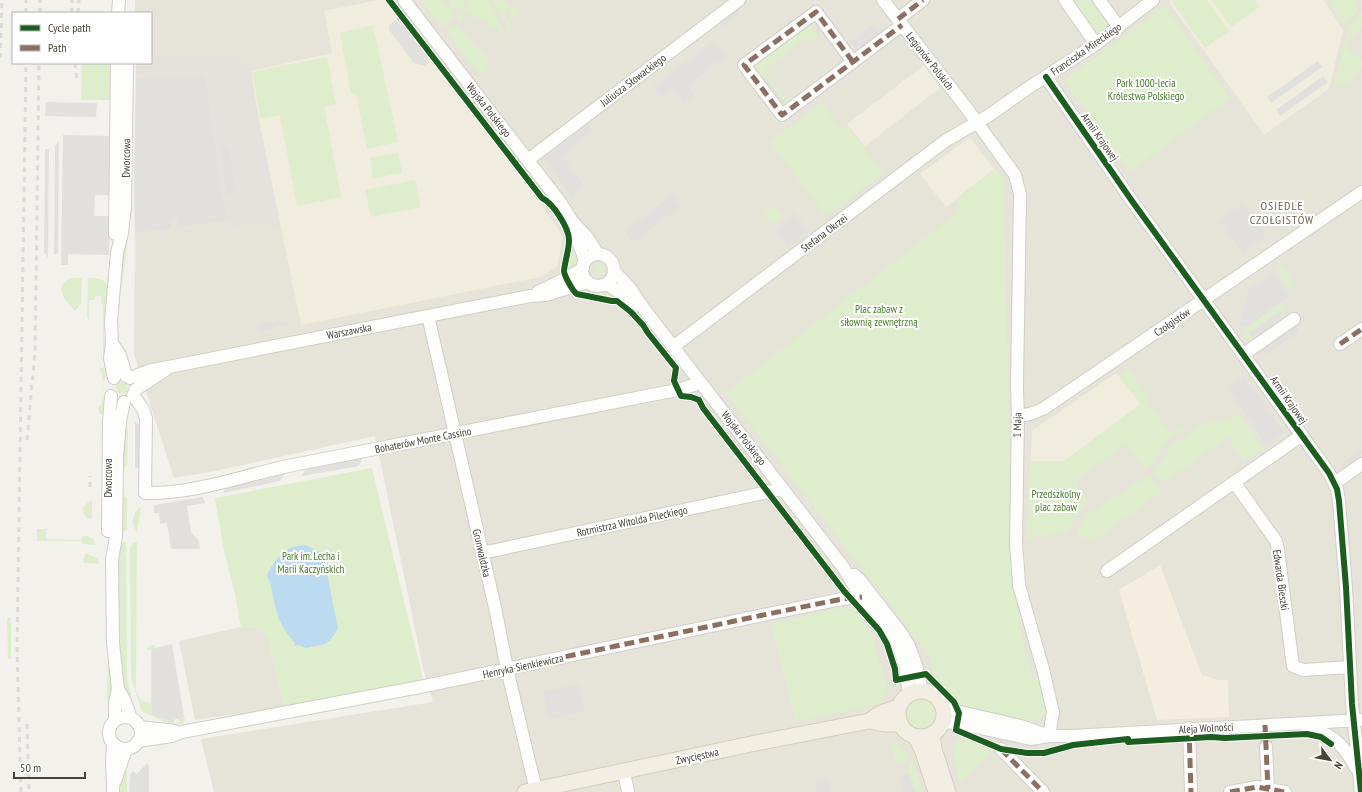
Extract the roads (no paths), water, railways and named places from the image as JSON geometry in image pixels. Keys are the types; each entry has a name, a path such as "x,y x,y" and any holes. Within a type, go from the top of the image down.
{"main road":[{"path":"916,692 929,693 935,696 940,702 942,715 938,729 932,734 924,737 916,737 904,730 900,724 898,716 898,707 903,700 916,692"},
{"name":"Zwycięstwa","path":"530,791 756,743 869,721 882,713 898,707"},
{"name":"Zwycięstwa","path":"869,721 884,724 900,724"},
{"path":"932,734 934,749 948,792"},
{"path":"916,737 923,752 936,792"}],"street":[{"path":"118,12 119,0"},
{"path":"127,0 127,12"},
{"name":"Wojska Polskiego","path":"404,0 560,202 572,221 587,237 597,253"},
{"name":"Juliusza Słowackiego","path":"528,160 739,0"},
{"name":"Legionów Polskich","path":"883,0 977,122"},
{"path":"853,62 816,12 744,65 782,114 853,62 900,22 923,0"},
{"path":"1065,0 1096,44"},
{"path":"1099,0 1119,27"},
{"name":"Franciszka Mireckiego","path":"977,122 1096,44 1153,0"},
{"name":"Dworcowa","path":"117,64 115,219 117,253"},
{"name":"Dworcowa","path":"123,377 120,356 112,343 110,321 117,253 122,233 124,206 127,64"},
{"name":"Armii Krajowej","path":"1046,77 1128,195 1244,354 1335,483 1340,501 1350,667 1358,720 1361,792"},
{"name":"Stefana Okrzei","path":"673,348 945,141 977,122"},
{"name":"1 Maja","path":"977,122 1015,175 1019,189 1016,545 1019,585 1044,668 1053,712 1049,736"},
{"name":"Czołgistów","path":"1018,416 1044,409 1362,192"},
{"name":"Wojska Polskiego","path":"572,221 584,264"},
{"path":"597,253 610,259 613,264 614,272 611,280 607,284 599,286 592,285 587,282 583,275 584,264 589,257 597,253"},
{"name":"Warszawska","path":"530,296 567,278 584,264"},
{"name":"Wojska Polskiego","path":"614,272 630,288 673,348 843,568 899,648 916,692"},
{"name":"Warszawska","path":"123,377 148,370 530,296 546,296 587,282"},
{"name":"Wojska Polskiego","path":"607,284 644,309"},
{"name":"Grunwaldzka","path":"428,316 507,669 530,791"},
{"path":"1244,354 1294,319"},
{"path":"1340,344 1362,329"},
{"name":"Warszawska","path":"131,396 169,367"},
{"path":"123,377 133,381 131,396 114,400 108,388 109,384 123,377"},
{"name":"Bohaterów Monte Cassino","path":"131,396 143,410 146,418 145,493 166,494 292,465 682,389 694,385 700,381"},
{"name":"Dworcowa","path":"111,396 109,421 108,536 112,560"},
{"name":"Dworcowa","path":"115,720 115,703 118,689 113,643 112,560 116,537 117,456 120,421 131,396"},
{"name":"Armii Krajowej","path":"1107,571 1302,435"},
{"path":"1335,483 1362,464"},
{"name":"Edwarda Bieszki","path":"1234,482 1276,541 1293,666 1303,670 1350,667"},
{"name":"Rotmistrza Witolda Pileckiego","path":"482,553 782,489"},
{"name":"Wojska Polskiego","path":"843,568 859,579 901,633 909,646 915,663 916,692"},
{"name":"Henryka Sienkiewicza","path":"138,741 172,736 182,732 425,686 842,599 862,597"},
{"name":"Dworcowa","path":"118,689 125,701 131,718"},
{"name":"Aleja Wolności","path":"942,715 969,726 1031,739 1049,736 1072,736 1190,728 1265,736 1301,723 1358,720"},
{"path":"113,744 118,747 132,747 138,741 140,727 131,718 122,717 115,720 111,724 109,735 113,744 113,788"},
{"path":"1301,723 1330,735 1341,744 1360,770"},
{"name":"Henryka Sienkiewicza","path":"140,727 182,732"},
{"path":"1190,728 1191,792"},
{"path":"1265,736 1268,789"},
{"path":"113,788 126,748"},
{"path":"1001,750 1043,792"},
{"path":"624,772 628,792"},
{"path":"1230,792 1257,787 1285,792"}],"water":[{"path":"305,545 323,553 338,629 325,644 306,648 294,645 295,643 282,625 278,617 271,585 267,576 268,572 284,552 296,546"}],"tunnel":[{"path":"1265,736 1266,747"}],"railway":[{"path":"0,58 2,0"},
{"path":"26,0 26,12"},
{"path":"40,0 40,12"},
{"path":"72,0 72,12"},
{"path":"78,12 79,0"},
{"path":"21,792 17,649 26,64"},
{"path":"27,440 35,352 39,64"},
{"path":"75,64 77,83"},
{"path":"90,476 90,487"},
{"path":"27,724 29,792"}],"district":[{"name":"OSIEDLE CZOŁGISTÓW","path":"1282,213"}],"park label":[{"name":"Park 1000-lecia Królestwa Polskiego","path":"1146,89"},
{"name":"Plac zabaw z siłownią zewnętrzną","path":"879,315"},
{"name":"Przedszkolny plac zabaw","path":"1056,500"},
{"name":"Park im. Lecha i Marii Kaczyńskich","path":"311,562"}]}
